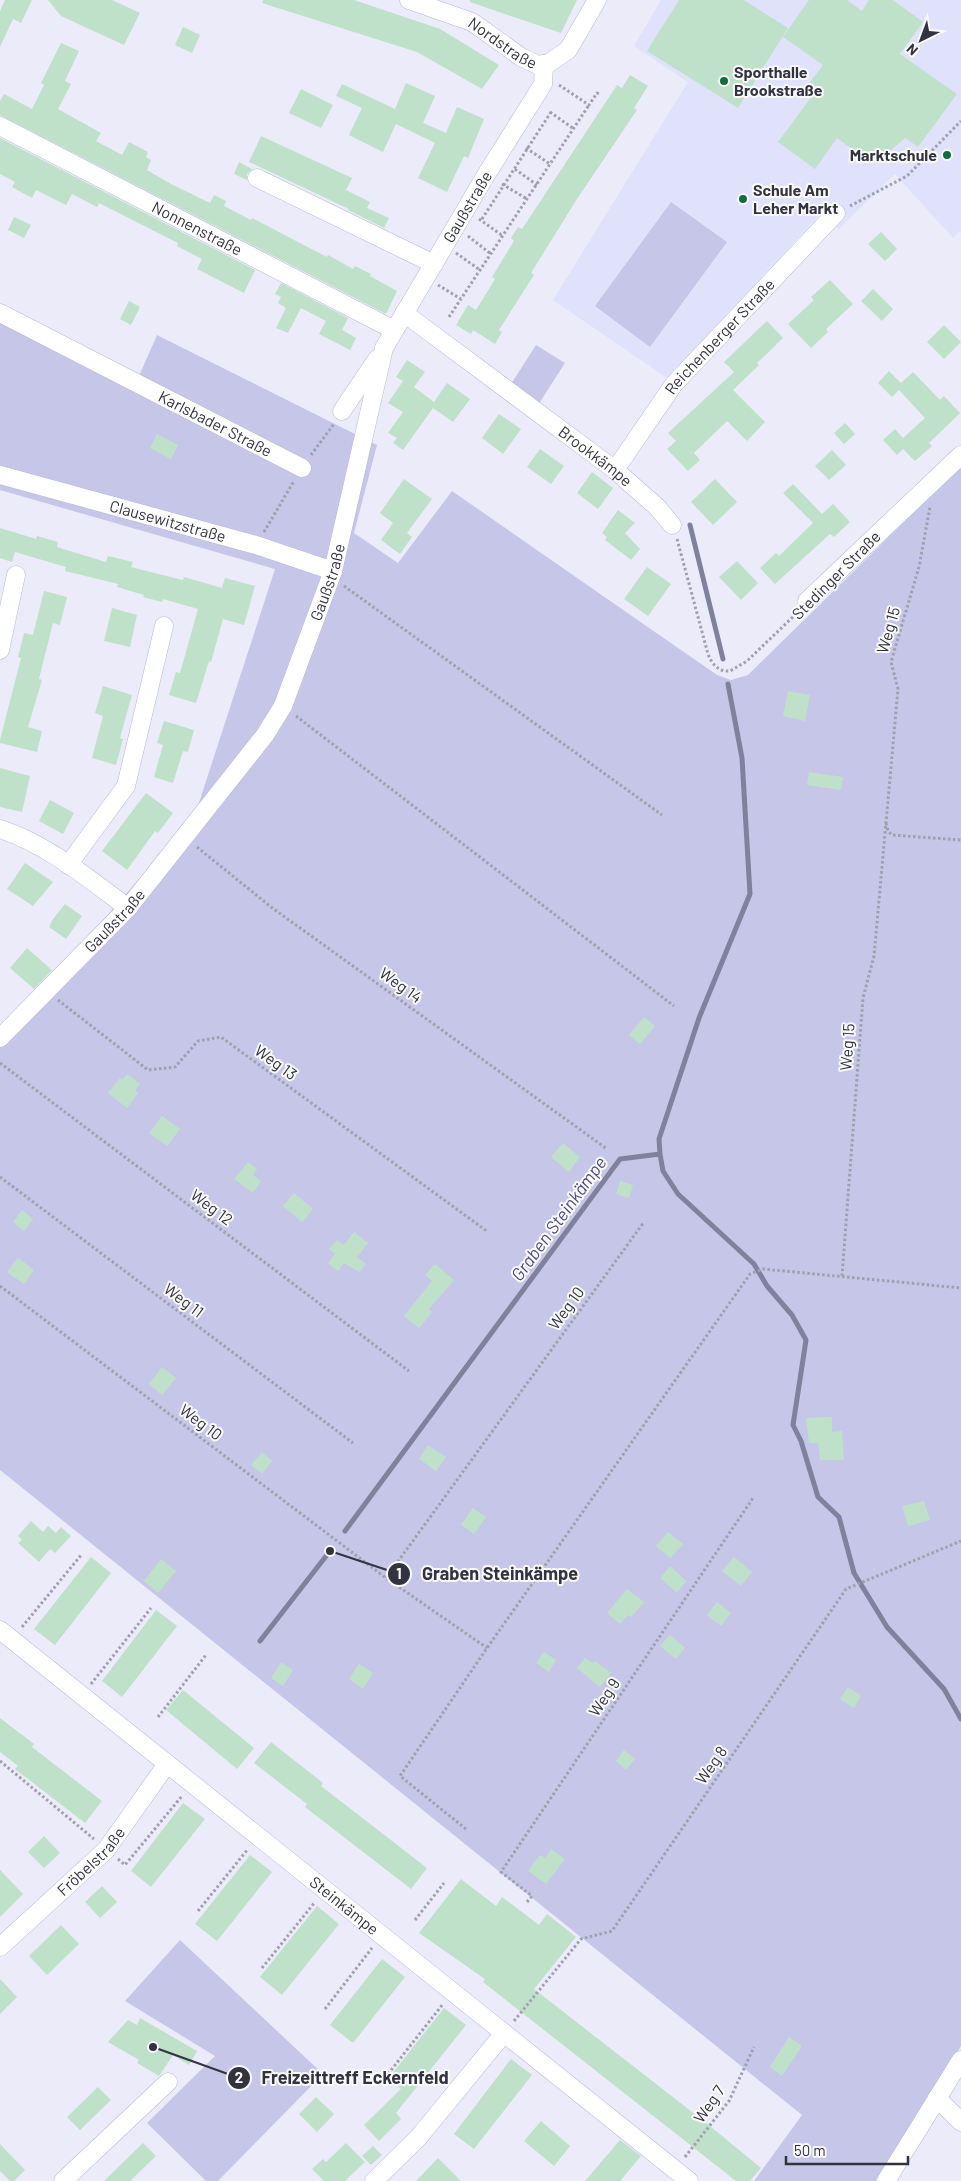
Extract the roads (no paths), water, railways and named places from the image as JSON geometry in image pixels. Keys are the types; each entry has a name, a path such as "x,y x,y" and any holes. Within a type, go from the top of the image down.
{"street":[{"name":"Nordstraße","path":"409,0 472,22 529,61 544,64 554,61 568,50 597,0"},
{"name":"Gaußstraße","path":"0,1038 128,908 266,735 283,706 332,574 384,348 486,175 543,84 544,64"},
{"name":"Nonnenstraße","path":"0,126 394,330"},
{"path":"257,178 430,270"},
{"name":"Reichenberger Straße","path":"615,470 674,384 836,213"},
{"name":"Karlsbader Straße","path":"0,313 302,468"},
{"name":"Brookkämpe","path":"404,313 615,470 657,507 672,525"},
{"path":"342,411 384,348"},
{"name":"Stedinger Straße","path":"807,601 961,455"},
{"name":"Clausewitzstraße","path":"0,475 256,545 332,574"},
{"path":"0,650 16,575"},
{"path":"68,865 126,786 164,626"},
{"path":"0,829 18,835 68,865 128,908"},
{"name":"Steinkämpe","path":"4,1635 504,2033 671,2175 689,2181"},
{"name":"Fröbelstraße","path":"0,1947 106,1850 167,1764"},
{"path":"374,2181 418,2138 504,2033"},
{"path":"886,2181 961,2060"},
{"path":"63,2181 168,2082"},
{"path":"937,2098 961,2122"}],"waterway":[{"path":"690,525 723,659"},
{"path":"660,1154 659,1139 699,1018 750,894 742,758 728,684"},
{"name":"Graben Steinkämpe","path":"345,1531 620,1159 660,1154 663,1171 678,1194 754,1264 767,1286 792,1315 806,1340 793,1425 801,1441 818,1497 839,1517 854,1573 887,1627 944,1689 961,1719"},
{"name":"Graben Steinkämpe","path":"260,1641 330,1551"}],"place":[{"name":"Sporthalle Brookstraße","path":"724,81"},
{"name":"Marktschule","path":"947,155"},
{"name":"Schule Am Leher Markt","path":"743,199"},
{"name":"Graben Steinkämpe","path":"330,1551"},
{"name":"Freizeittreff Eckernfeld","path":"153,2047"}]}
